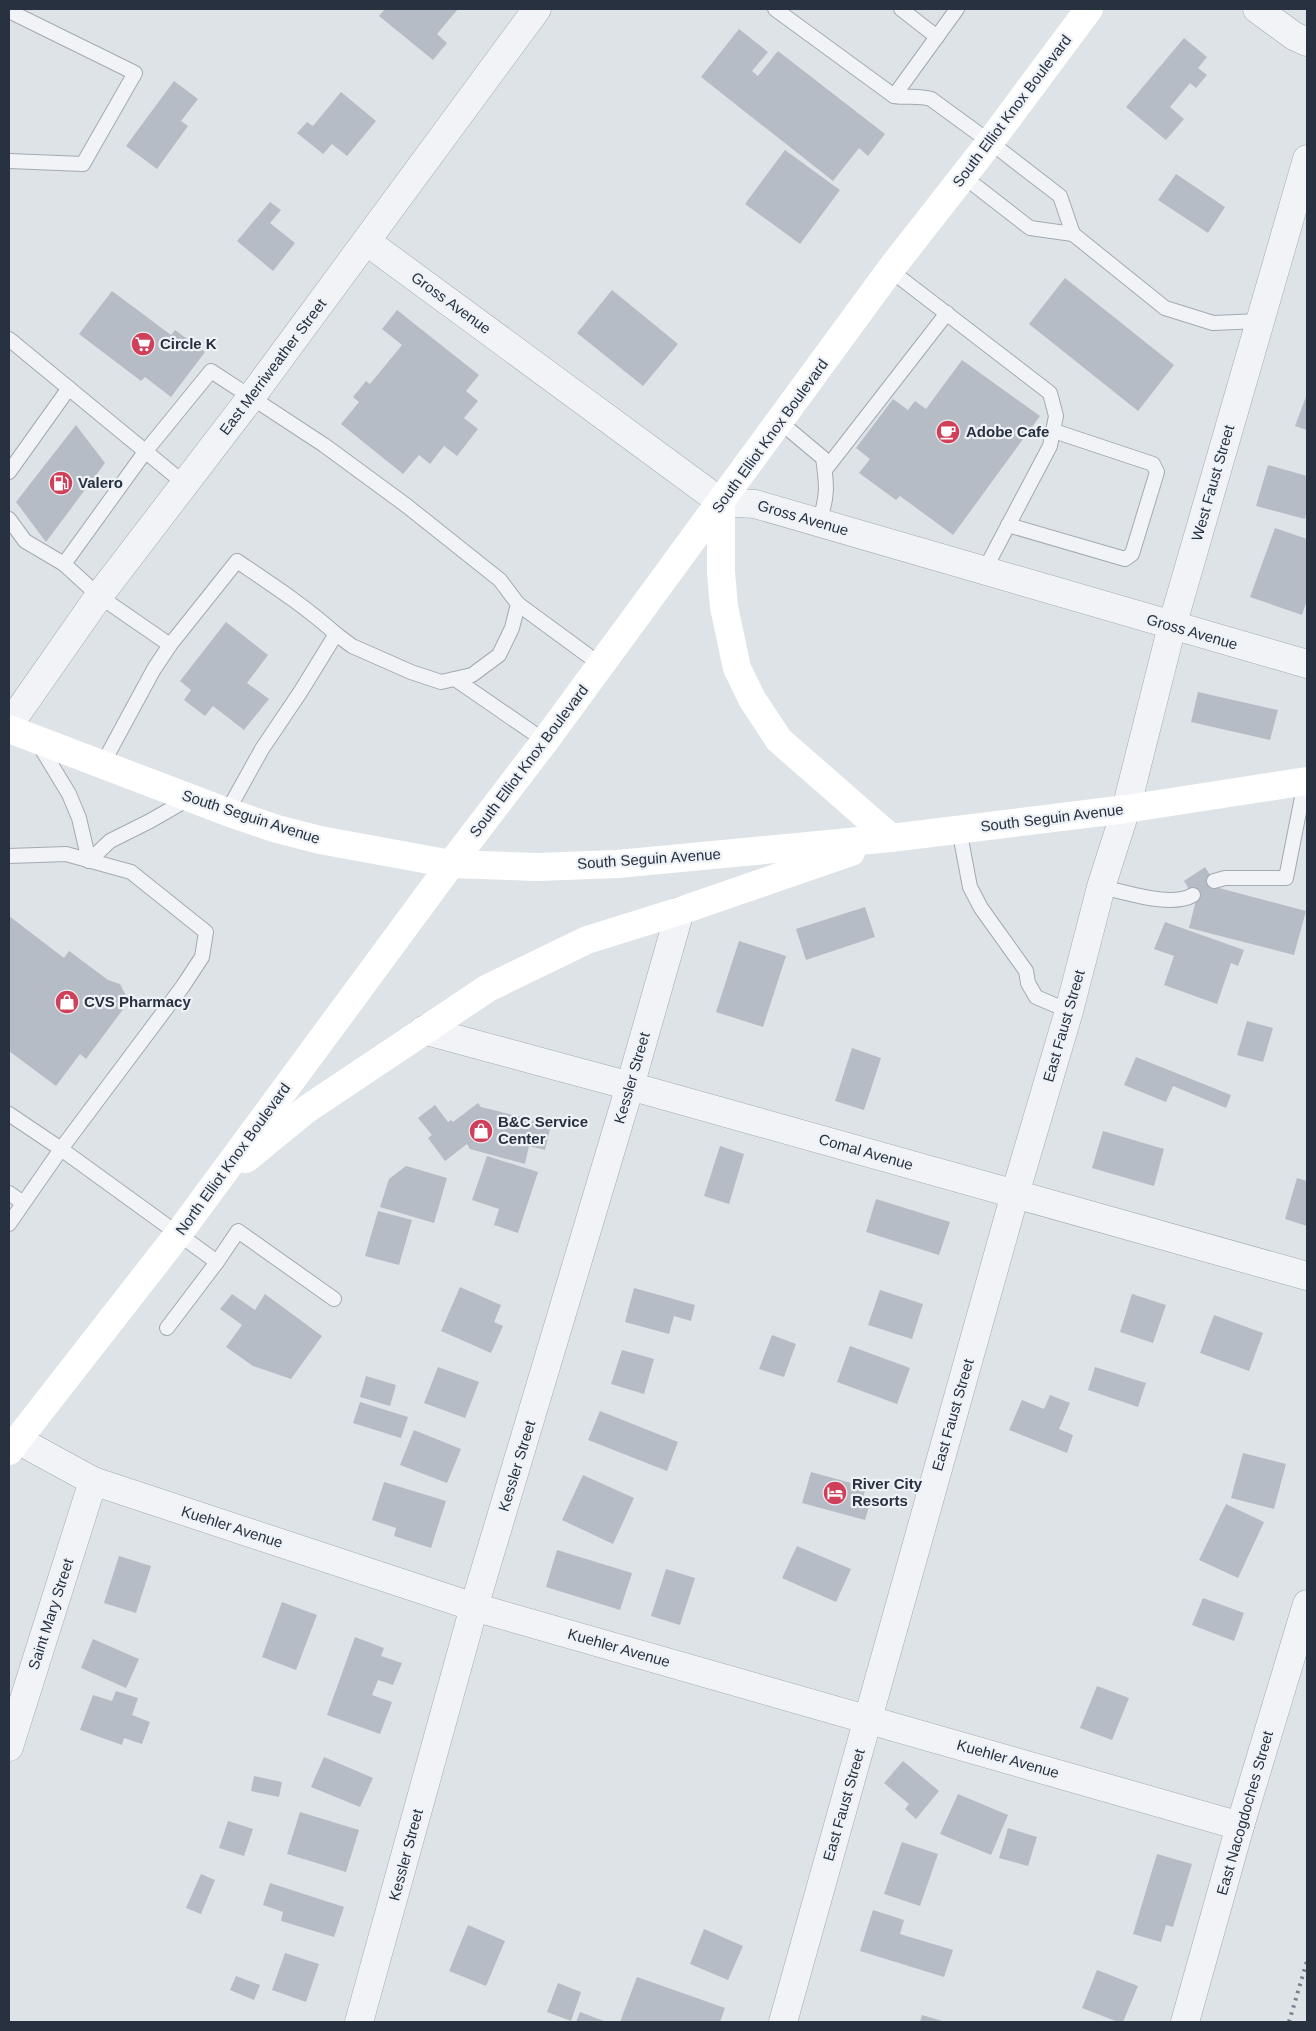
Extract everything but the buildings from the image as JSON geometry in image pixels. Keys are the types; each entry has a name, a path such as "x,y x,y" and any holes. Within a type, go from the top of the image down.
{"main road":[{"name":"South Elliot Knox Boulevard","path":"452,864 545,741 890,270 990,142 1089,9"},
{"path":"212,1187 307,1109 488,988 587,940 680,912 891,838 779,740 752,699 737,668 724,607 721,572 721,502"},
{"name":"South Seguin Avenue","path":"9,729 227,812 320,840 452,864 538,867 618,864 891,838 1126,809 1306,781"},
{"name":"North Elliot Knox Boulevard","path":"12,1444 179,1233 452,864"}],"street":[{"name":"East Merriweather Street","path":"9,725 99,596 252,396 537,9"},
{"path":"1257,9 1294,36 1307,42"},
{"name":"West Faust Street","path":"1126,809 1172,626 1307,159"},
{"name":"Gross Avenue","path":"366,241 721,502 755,504 1307,664"},
{"name":"East Faust Street","path":"783,2022 1015,1194 1069,1011 1101,887 1126,809"},
{"name":"Kessler Street","path":"360,2022 474,1607 630,1086 680,912"},
{"name":"Comal Avenue","path":"423,1030 630,1086 1307,1276"},
{"name":"Kuehler Avenue","path":"12,1444 93,1481 474,1607 868,1718 1240,1826"},
{"name":"Saint Mary Street","path":"9,1747 93,1481"},
{"name":"East Nacogdoches Street","path":"1185,2022 1240,1826 1307,1604"}],"lane":[{"path":"775,9 894,96 906,98 921,96 931,99 990,142 1060,196 1073,234"},
{"path":"900,9 937,37"},
{"path":"894,96 957,9"},
{"path":"9,11 135,73 83,164 9,161"},
{"path":"963,176 1030,228 1073,234 1165,308 1213,323 1260,321"},
{"path":"890,270 1050,393 1056,416 1050,446 984,571"},
{"path":"825,470 947,313"},
{"path":"9,339 184,484"},
{"path":"64,564 145,452 211,371 252,396 332,451 473,556 500,580 518,604 601,665"},
{"path":"9,472 69,388"},
{"path":"780,422 823,458 827,486 825,506 819,522"},
{"path":"1008,525 1125,560 1132,554 1156,472 1153,464 1054,431"},
{"path":"9,519 25,541 64,564 99,596 170,645"},
{"path":"102,765 154,669 170,645 237,562 281,590 352,646 440,682 472,675 499,655 512,628 518,604"},
{"path":"227,812 262,749 336,634"},
{"path":"455,679 545,741"},
{"path":"37,740 69,794 79,818 89,861"},
{"path":"1220,880 1286,878 1306,781"},
{"path":"89,861 110,841 190,798"},
{"path":"959,830 970,887 981,908 1026,971 1028,984 1036,997 1069,1011"},
{"path":"9,856 66,854 131,872 206,932 202,957 183,986 60,1149 9,1224"},
{"path":"1101,887 1168,901 1190,896"},
{"path":"9,1114 179,1233 217,1262"},
{"path":"9,1193 23,1203"},
{"path":"167,1328 238,1232 334,1299"}],"railway":[{"path":"1289,2022 1307,1961"}],"place":[{"name":"Circle K","path":"143,344"},
{"name":"Adobe Cafe","path":"948,432"},
{"name":"Valero","path":"61,483"},
{"name":"CVS Pharmacy","path":"67,1002"},
{"name":"B&C Service Center","path":"481,1131"},
{"name":"River City Resorts","path":"835,1493"}]}
